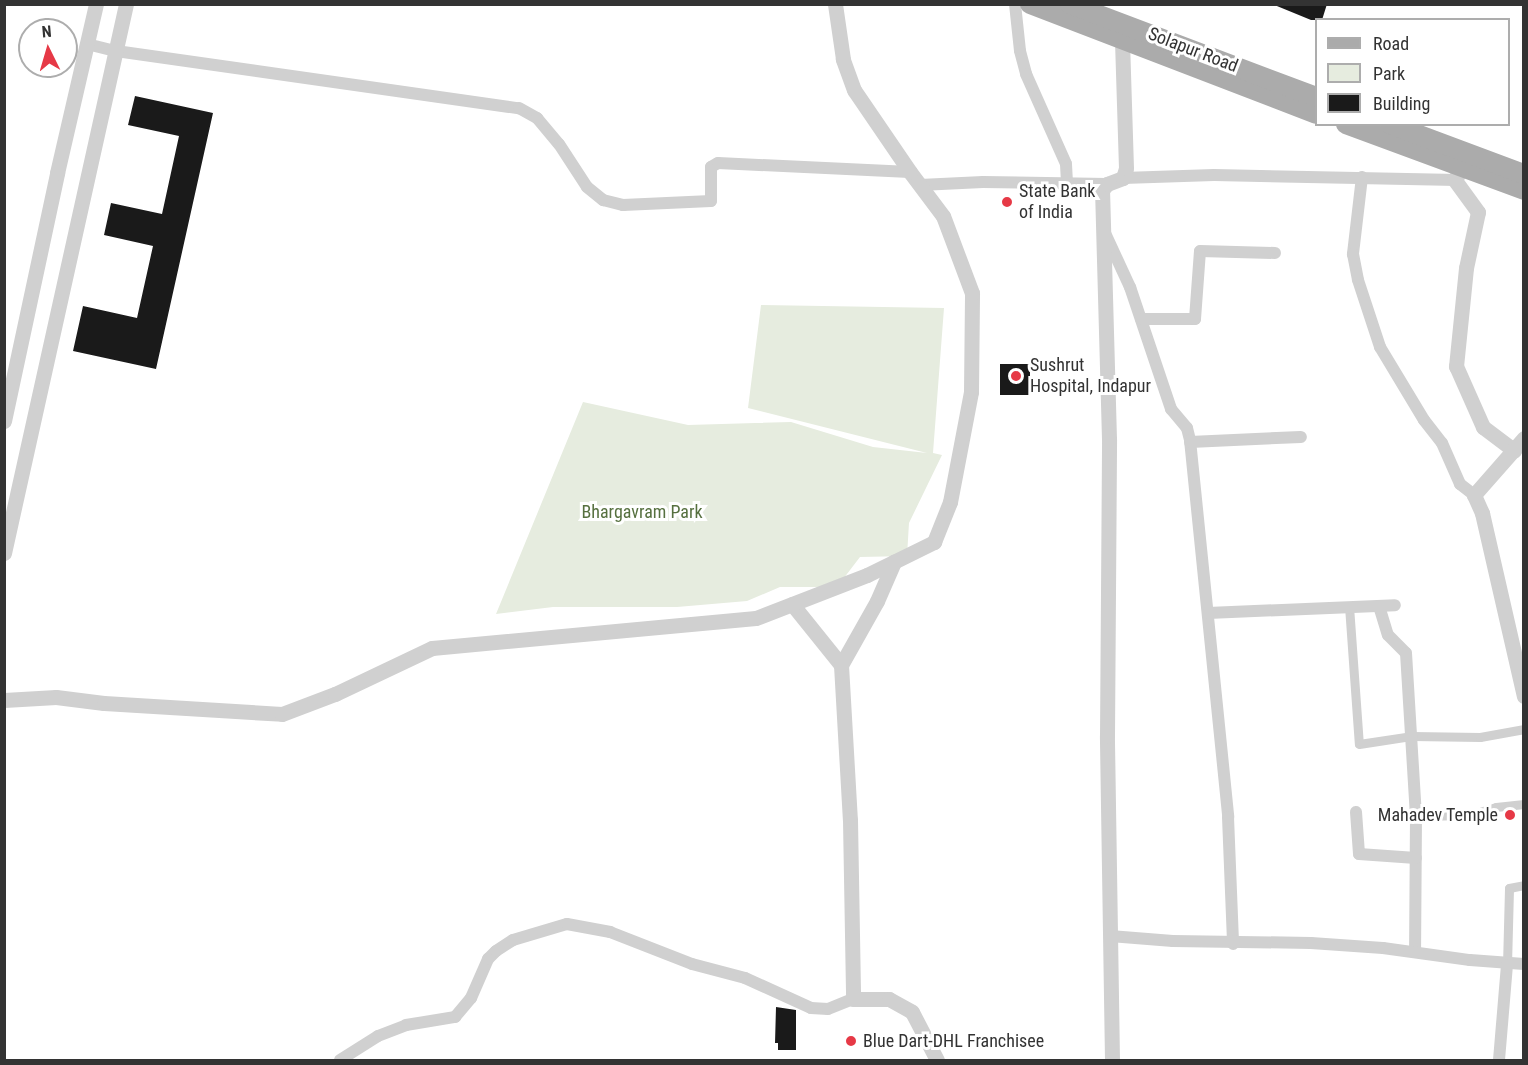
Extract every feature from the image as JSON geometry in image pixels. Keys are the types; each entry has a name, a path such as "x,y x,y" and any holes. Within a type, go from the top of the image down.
{"main road":[{"path":"1030,4 1122,40 1171,50"},
{"name":"Solapur Road","path":"1070,4 1171,50 1314,104"},
{"path":"1351,126 1459,174 1524,190"},
{"path":"1395,126 1524,174"}],"street":[{"path":"4,421 96,4"},
{"path":"4,553 126,4"},
{"path":"4,700 56,697 104,703 282,714 335,694 432,648 756,618 894,562 934,542 950,502 971,392 972,292 943,216 854,90 843,59 836,4"},
{"path":"1015,4 1020,51 1026,75 1066,164 1067,184"},
{"path":"1122,40 1127,145 1123,178"},
{"path":"87,44 116,51 519,108 537,118 559,144 586,187 603,200 623,205 711,201 711,167 718,163 910,172"},
{"path":"920,185 983,182 1107,184 1123,178 1214,175 1362,177 1459,174 1478,212 1465,280 1456,366 1483,427 1519,444 1474,495"},
{"path":"1362,177 1353,254 1358,280 1380,347 1419,412 1442,443 1461,484 1474,495 1482,513 1521,673 1524,696"},
{"path":"1107,184 1102,190 1109,439 1107,736 1112,1060"},
{"path":"1104,232 1130,287 1171,409 1187,428 1190,442 1228,817 1233,944"},
{"path":"1141,320 1195,319 1200,251 1275,253"},
{"path":"1190,442 1301,437"},
{"path":"853,999 850,820 841,665 877,601 894,562"},
{"path":"792,604 841,665"},
{"path":"1208,614 1395,605"},
{"path":"1349,606 1359,744 1412,736 1480,737 1524,729"},
{"path":"1379,606 1388,635 1406,653 1416,816 1415,952"},
{"path":"1416,816 1470,815 1496,807 1524,804"},
{"path":"1356,812 1359,854 1416,858"},
{"path":"1499,1060 1507,965 1509,888 1524,885"},
{"path":"340,1060 378,1036 406,1024 455,1017 471,998 488,959 496,951 513,940 567,924 610,932 692,964 746,978 812,1008 828,1009 853,999 889,999 912,1012 937,1060"},
{"path":"1110,936 1233,944 1311,943 1415,952 1507,965 1524,964"}],"green space":[{"name":"Bhargavram Park","path":"761,305 944,308 933,453 942,455 909,523 907,556 860,557 837,587 780,587 747,601 677,607 553,607 496,614 583,402 688,425 791,422 873,447 927,453 748,408"}],"building":[{"path":"1272,4 1327,4 1323,18 1311,20"},
{"path":"135,96 213,113 156,369 73,351 83,306 137,318 153,246 104,235 111,203 162,214 179,136 128,125"},
{"path":"1000,364 1030,364 1030,395 1000,395"},
{"path":"776,1007 796,1010 796,1050 778,1050 778,1043 775,1043"}],"place":[{"name":"State Bank of India","path":"1007,202"},
{"name":"Sushrut Hospital, Indapur","path":"1016,376"},
{"name":"Mahadev Temple","path":"1510,815"},
{"name":"Blue Dart-DHL Franchisee","path":"851,1041"}]}
